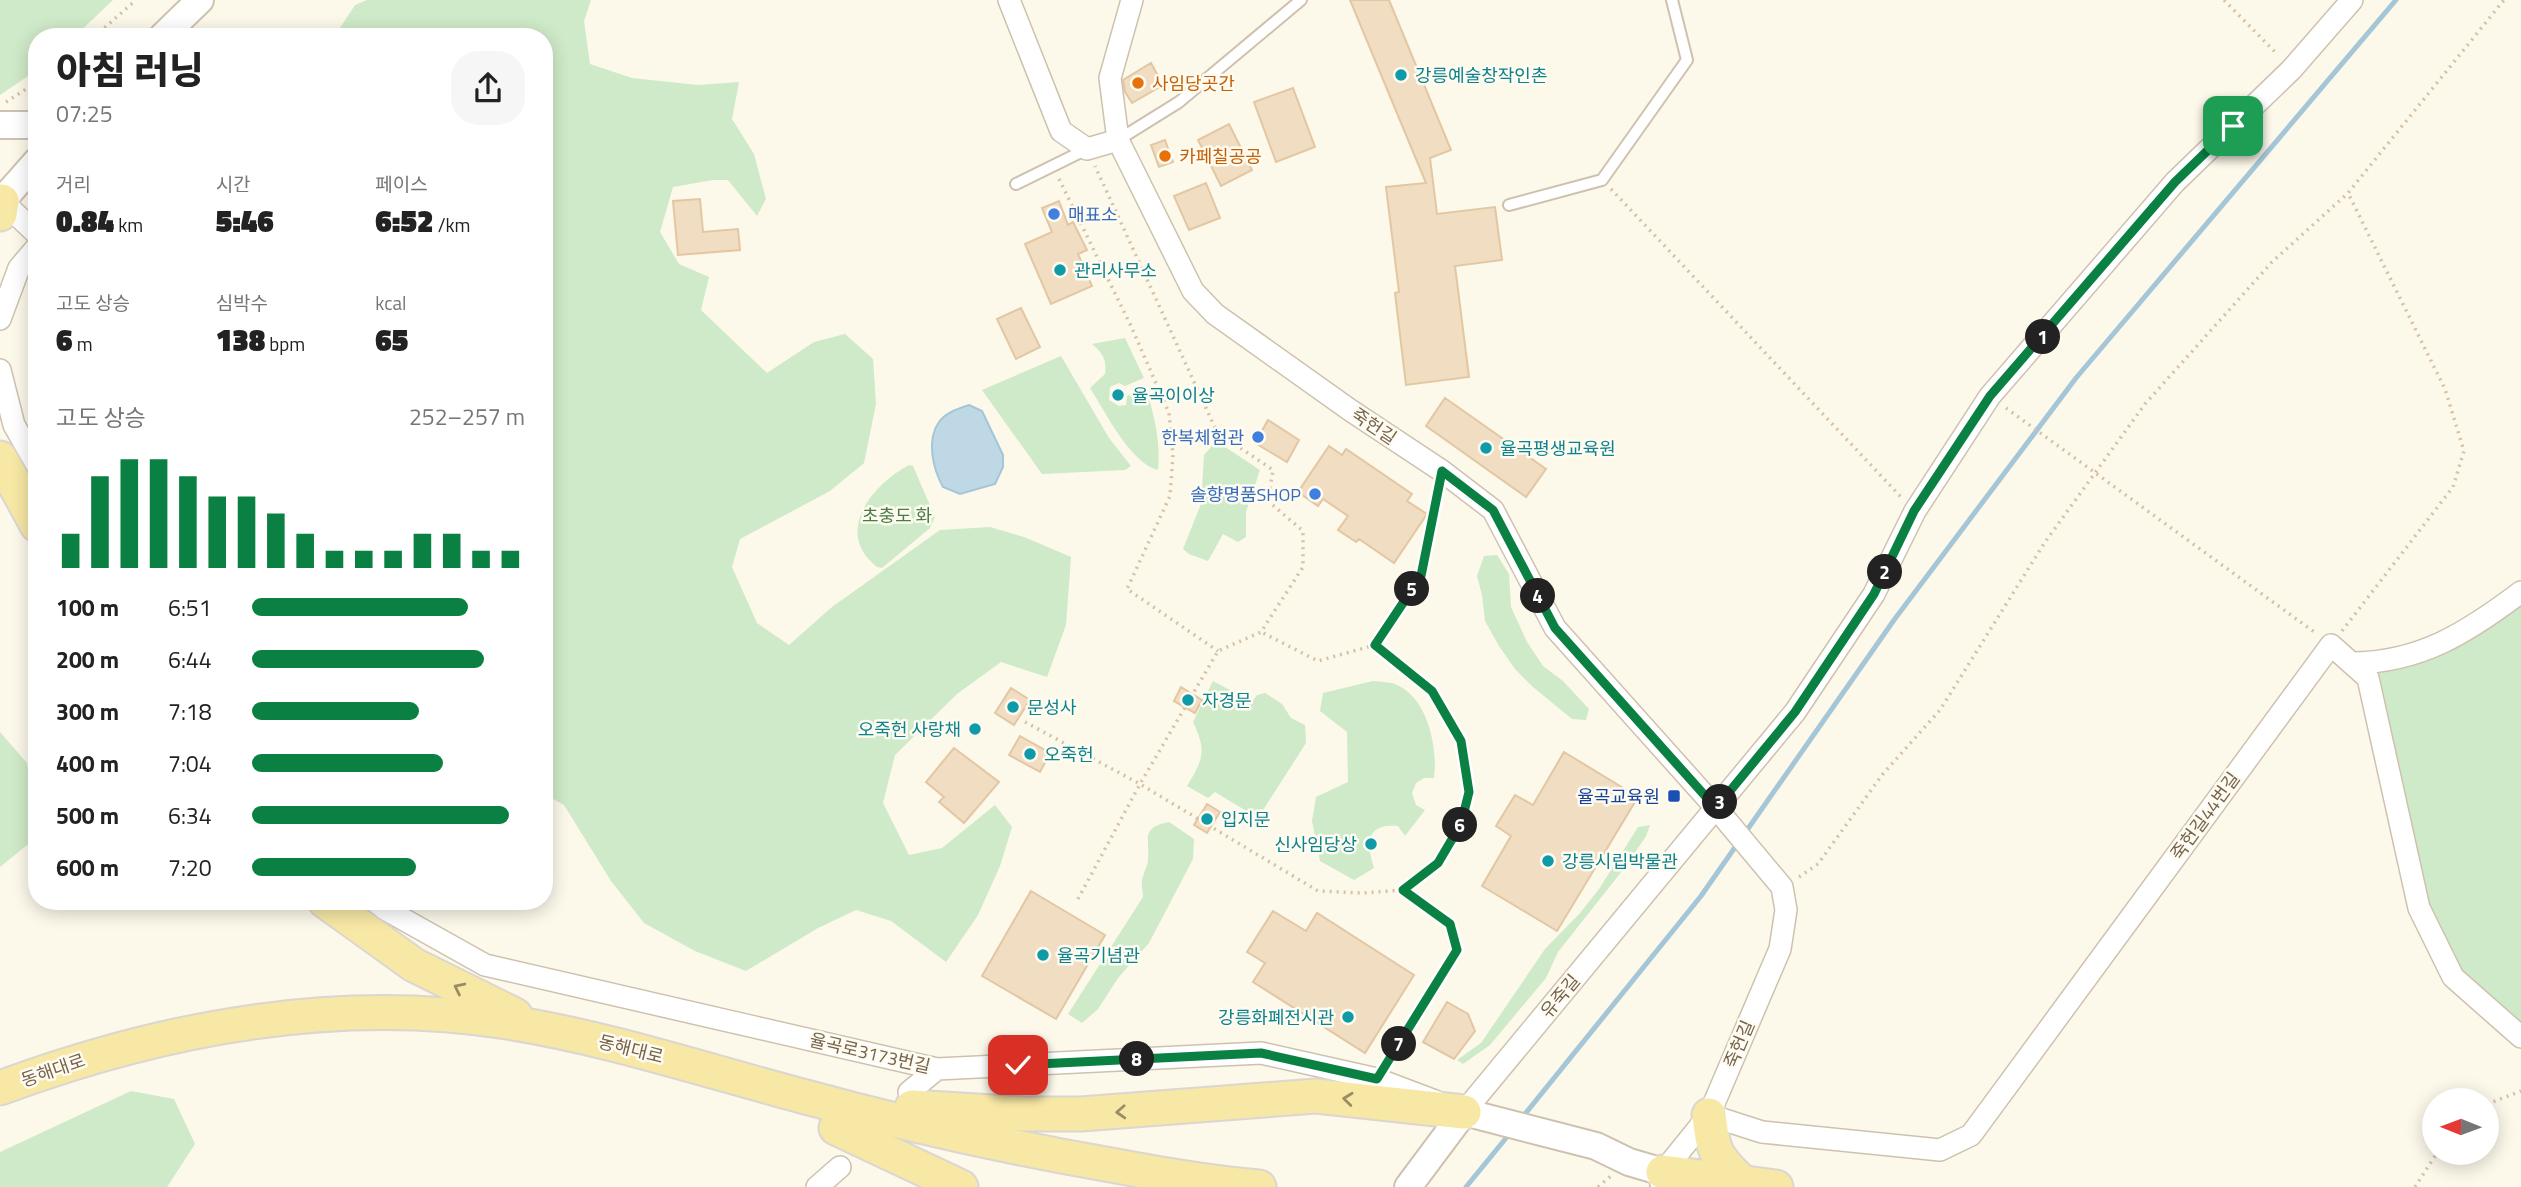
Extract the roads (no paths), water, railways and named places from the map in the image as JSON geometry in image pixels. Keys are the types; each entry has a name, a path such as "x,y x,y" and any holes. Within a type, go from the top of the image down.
{"main road":[{"path":"0,458 28,509"},
{"path":"338,910 414,965 542,1029"},
{"name":"동해대로","path":"0,1088 134,1044 262,1019 380,1013 480,1019 622,1044 805,1097 1011,1147 1180,1177 1259,1187"},
{"name":"동해대로","path":"0,1111 94,1075 202,1050 323,1034 440,1034 504,1041 615,1063 836,1128 963,1158 1124,1187"},
{"path":"805,1097 1025,1114 1137,1111 1316,1096 1464,1112"},
{"path":"1709,1115 1713,1144 1720,1161 1741,1181"},
{"path":"836,1128 961,1187"},
{"path":"1663,1180 1741,1181 1776,1187"}],"street":[{"path":"171,28 200,0"},
{"path":"1009,0 1061,131 1087,149 1118,140"},
{"name":"죽헌길","path":"1132,0 1110,78 1118,140 1193,291 1215,314 1350,410 1442,471 1493,510 1555,628 1782,887 1786,910 1780,949 1709,1115 1663,1180"},
{"name":"유죽길","path":"1408,1187 1464,1112 1721,815 1802,702 1874,594 1914,511 1990,396 2175,182 2291,69 2351,0"},
{"path":"0,125 28,125"},
{"path":"28,172 1,204 28,226"},
{"path":"0,319 19,268 28,258"},
{"path":"0,370 14,425 28,449"},
{"path":"2351,663 2374,663 2433,648 2464,631 2521,592"},
{"name":"죽헌길44번길","path":"1709,1115 1762,1132 1940,1150 1971,1135 2331,645 2351,663"},
{"path":"2351,663 2368,678 2419,908 2453,977 2521,1037"},
{"name":"율곡로3173번길","path":"390,910 485,965 937,1069 1261,1053 1377,1079 1464,1112"},
{"path":"909,1092 937,1069"},
{"path":"1464,1112 1596,1146 1663,1180"},
{"path":"817,1187 840,1167"}],"lane":[{"path":"1118,140 1179,102 1301,0"},
{"path":"1508,205 1602,180 1687,60 1672,0"},
{"path":"1016,184 1087,149"}],"water":[{"path":"969,405 982,411 1003,455 1003,467 995,484 960,494 943,487 934,463 932,446 939,422 952,411"}],"waterway":[{"path":"1745,833 1894,620 2076,378 2396,0"},
{"path":"1521,1119 1701,896 1738,843"},
{"path":"1466,1187 1511,1132"}],"place":[{"name":"강릉예술창작인촌","path":"1401,75"},
{"name":"사임당곳간","path":"1138,83"},
{"name":"카페칠공공","path":"1165,156"},
{"name":"매표소","path":"1054,214"},
{"name":"관리사무소","path":"1060,270"},
{"name":"율곡이이상","path":"1118,395"},
{"name":"한복체험관","path":"1258,437"},
{"name":"율곡평생교육원","path":"1486,448"},
{"name":"솔향명품SHOP","path":"1315,494"},
{"name":"자경문","path":"1188,700"},
{"name":"문성사","path":"1013,707"},
{"name":"오죽헌 사랑채","path":"975,729"},
{"name":"오죽헌","path":"1030,754"},
{"name":"율곡교육원","path":"1674,796"},
{"name":"입지문","path":"1207,819"},
{"name":"신사임당상","path":"1371,844"},
{"name":"강릉시립박물관","path":"1548,861"},
{"name":"율곡기념관","path":"1043,955"},
{"name":"강릉화폐전시관","path":"1348,1017"}],"park label":[{"name":"초충도 화","path":"897,515"}]}
